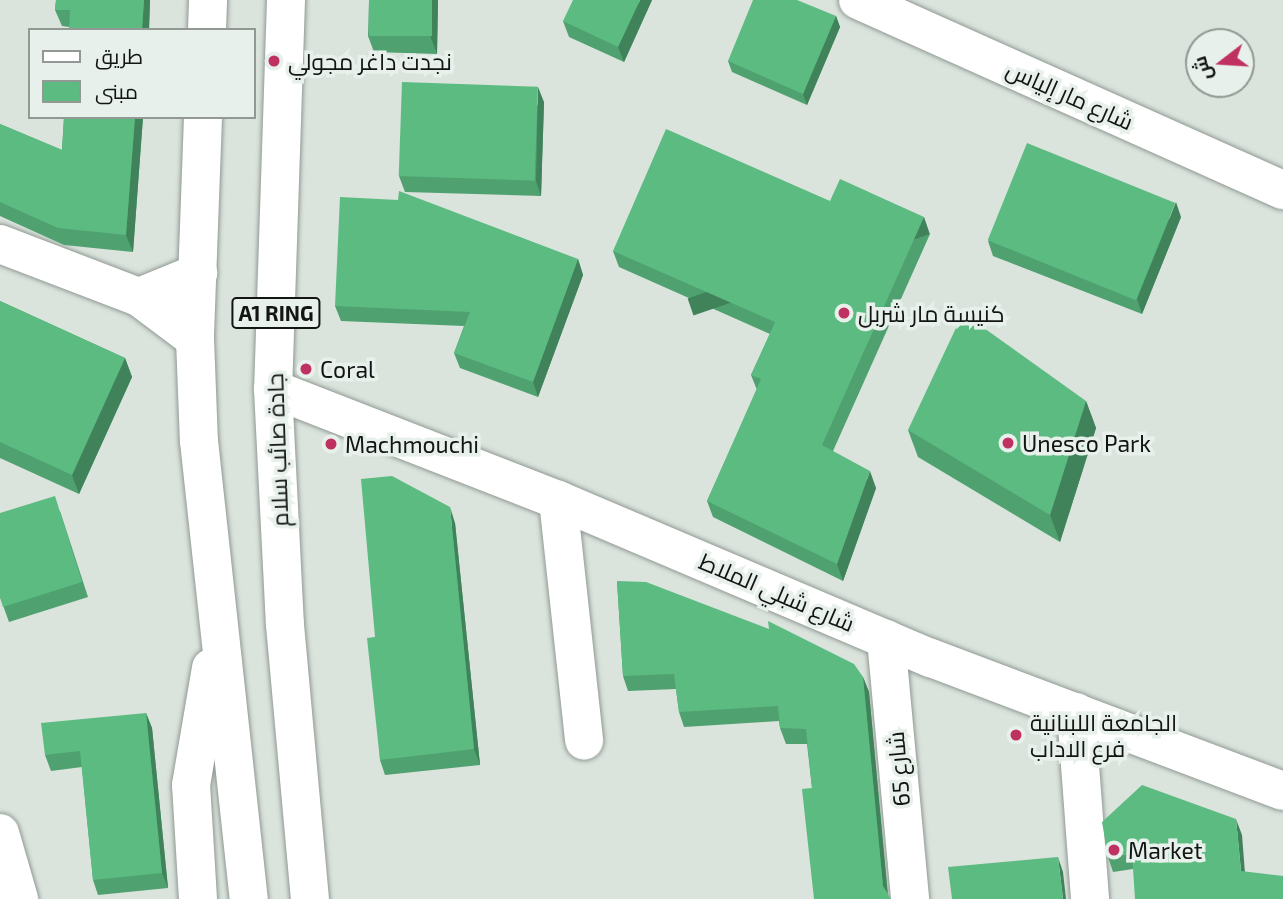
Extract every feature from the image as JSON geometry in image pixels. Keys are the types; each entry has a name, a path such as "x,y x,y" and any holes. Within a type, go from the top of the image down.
{"main road":[{"path":"207,28 208,0"},
{"name":"جادة صائب سلام","path":"286,0 273,389 285,625 310,899"},
{"name":"شارع مار إلياس","path":"858,0 1283,190"},
{"name":"A1 RING","path":"203,119 195,339 199,441 249,899"},
{"path":"0,244 139,297 195,339"},
{"path":"139,297 198,272"},
{"name":"شارع شبلي الملاط","path":"273,389 558,500 886,639 1283,791"},
{"path":"558,500 584,741"},
{"path":"198,899 191,785 219,624"},
{"path":"285,625 338,899"},
{"name":"شارع 65","path":"886,639 910,899"},
{"path":"1076,712 1090,899"},
{"path":"0,833 19,899"}],"building":[{"path":"56,0 144,0 142,28 69,28 70,10 55,10"},
{"path":"369,0 432,0 432,36 369,36"},
{"path":"573,0 640,0 618,47 563,21"},
{"path":"753,0 797,0 836,16 803,94 728,61"},
{"path":"402,82 538,87 535,181 399,176"},
{"path":"64,119 135,119 126,235 58,228 0,202 0,124 62,150"},
{"path":"666,129 830,201 840,179 924,217 822,445 870,471 837,564 707,501 761,379 751,375 775,322 613,251"},
{"path":"1027,143 1175,203 1136,300 988,240"},
{"path":"399,191 578,259 533,382 454,353 470,312 335,306 340,197 398,200"},
{"path":"0,301 125,358 72,475 0,442"},
{"name":"Unesco Park","path":"963,313 1086,401 1050,515 908,430"},
{"path":"392,476 450,507 474,749 380,760 367,638 375,637 361,479"},
{"path":"55,496 82,582 3,607 0,597 0,513"},
{"path":"617,581 646,582 769,629 768,621 854,664 863,677 883,886 891,899 814,899 802,789 812,788 806,729 780,728 778,706 679,712 674,674 623,676"},
{"path":"146,713 162,873 93,880 80,751 45,755 41,723"},
{"path":"1142,785 1236,819 1241,871 1283,876 1283,899 1135,899 1132,853 1108,857 1102,822"},
{"path":"1058,857 1063,899 952,899 948,867"}],"place":[{"name":"نجدت داغر مجولي","path":"274,61"},
{"name":"كنيسة مار شربل","path":"844,313"},
{"name":"Coral","path":"306,369"},
{"name":"Unesco Park","path":"1008,443"},
{"name":"Machmouchi","path":"331,444"},
{"name":"الجامعة اللبنانية فرع الاداب","path":"1016,735"},
{"name":"Market","path":"1114,850"}]}
